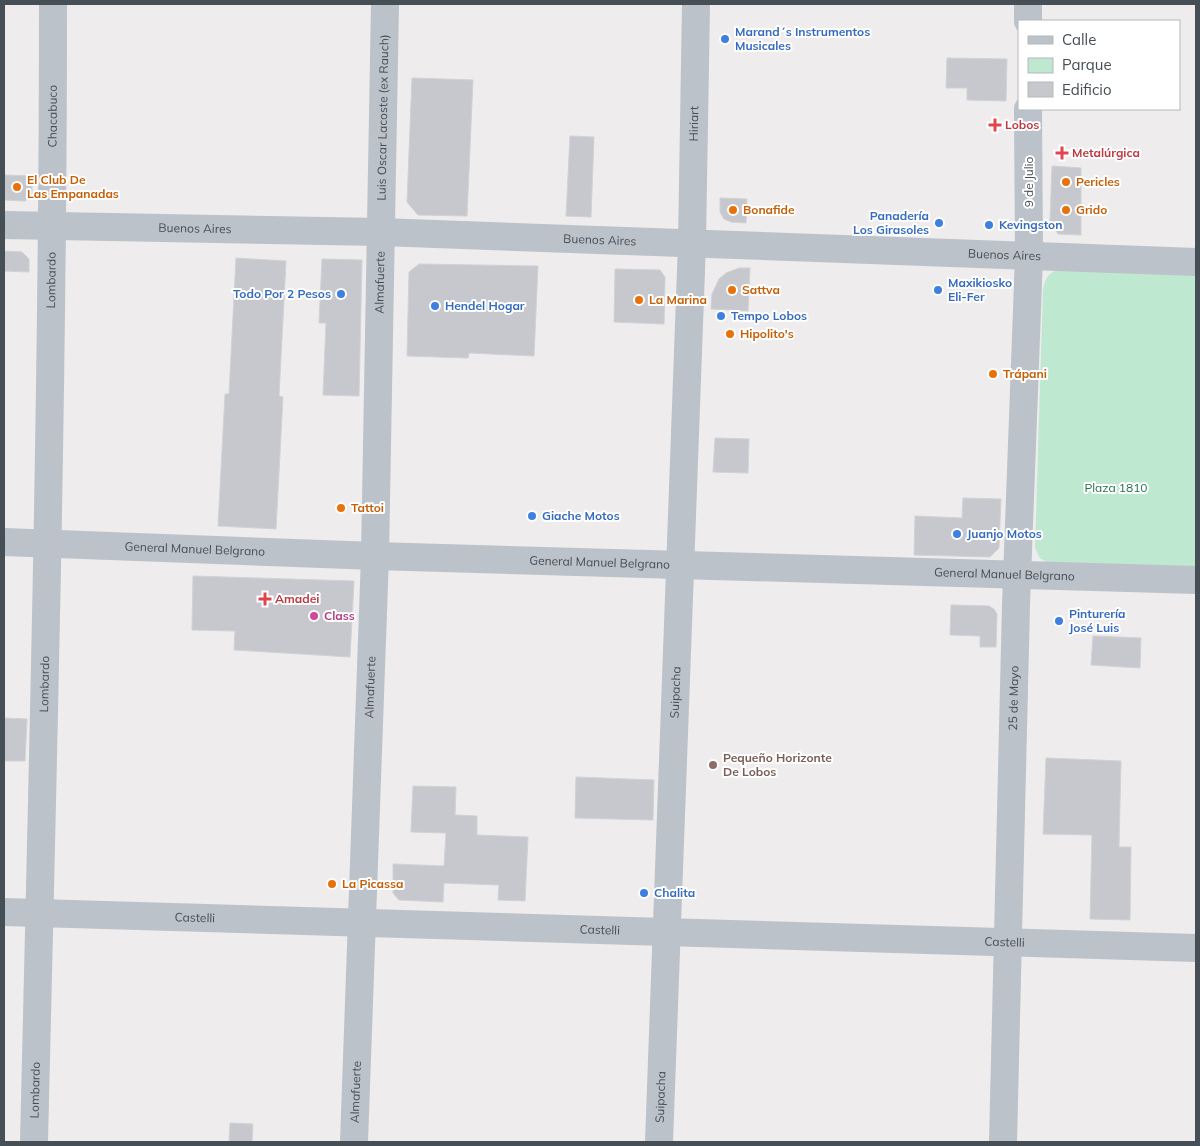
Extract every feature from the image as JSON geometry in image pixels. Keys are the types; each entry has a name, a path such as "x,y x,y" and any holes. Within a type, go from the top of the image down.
{"street":[{"name":"Chacabuco","path":"53,4 53,227"},
{"name":"Luis Oscar Lacoste (ex Rauch)","path":"381,232 385,4"},
{"name":"Hiriart","path":"692,243 696,4"},
{"path":"1028,4 1028,20"},
{"name":"9 de Julio","path":"1028,110 1029,256"},
{"name":"Buenos Aires","path":"4,225 381,232 1196,262"},
{"name":"Lombardo","path":"34,1142 48,544 53,227"},
{"name":"Almafuerte","path":"354,1142 375,556 381,232"},
{"name":"Suipacha","path":"659,1142 692,243"},
{"name":"25 de Mayo","path":"1003,1142 1018,574 1029,256"},
{"name":"General Manuel Belgrano","path":"4,542 375,556 1196,580"},
{"name":"Castelli","path":"4,912 1196,948"}],"green space":[{"name":"Plaza 1810","path":"1063,268 1196,273 1196,570 1048,563 1040,558 1035,548 1043,289 1049,275"}],"building":[{"path":"947,58 1007,59 1006,101 967,100 967,88 946,88"},
{"path":"412,78 473,80 467,216 418,215 407,202"},
{"path":"570,136 594,137 591,217 566,216"},
{"path":"1052,166 1081,168 1081,235 1058,234 1050,221"},
{"path":"4,175 32,176 32,195 25,201 4,200"},
{"path":"720,198 747,199 746,223 731,222 724,219 720,212"},
{"path":"4,251 22,252 29,259 29,272 4,271"},
{"path":"236,258 286,261 279,396 283,397 276,529 218,526 225,394 229,394"},
{"path":"322,259 362,260 359,396 323,395 326,323 319,323"},
{"path":"419,264 538,266 534,356 469,353 468,358 407,356 409,272"},
{"path":"739,268 750,268 748,311 711,309 712,294 719,279 726,273"},
{"name":"La Marina","path":"615,269 660,270 665,277 664,324 614,322"},
{"path":"715,438 749,439 748,473 713,472"},
{"name":"Juanjo Motos","path":"963,498 1001,499 999,548 990,557 914,555 915,516 962,518"},
{"path":"193,576 354,581 350,657 234,650 235,631 192,630"},
{"path":"951,605 989,606 994,609 997,614 996,647 980,647 980,636 950,635"},
{"path":"1093,636 1141,638 1140,668 1091,665"},
{"path":"4,718 27,719 25,761 4,761"},
{"path":"1046,758 1121,761 1119,847 1131,847 1130,920 1090,919 1092,835 1043,834"},
{"path":"576,777 654,780 653,820 575,818"},
{"path":"413,786 456,787 455,815 477,816 477,835 528,837 525,901 498,900 499,885 444,883 443,902 399,900 393,893 393,864 444,866 446,833 411,832"},
{"path":"230,1123 253,1124 252,1142 229,1142"}],"place":[{"name":"Marand´s Instrumentos Musicales","path":"725,39"},
{"name":"Lobos","path":"995,125"},
{"name":"Metalúrgica","path":"1062,153"},
{"name":"Pericles","path":"1066,182"},
{"name":"El Club De Las Empanadas","path":"17,187"},
{"name":"Bonafide","path":"733,210"},
{"name":"Grido","path":"1066,210"},
{"name":"Panadería Los Girasoles","path":"939,223"},
{"name":"Kevingston","path":"989,225"},
{"name":"Sattva","path":"732,290"},
{"name":"Maxikiosko Eli-Fer","path":"938,290"},
{"name":"Todo Por 2 Pesos","path":"341,294"},
{"name":"La Marina","path":"639,300"},
{"name":"Hendel Hogar","path":"435,306"},
{"name":"Tempo Lobos","path":"721,316"},
{"name":"Hipolito's","path":"730,334"},
{"name":"Trápani","path":"993,374"},
{"name":"Tattoi","path":"341,508"},
{"name":"Giache Motos","path":"532,516"},
{"name":"Juanjo Motos","path":"957,534"},
{"name":"Amadei","path":"265,599"},
{"name":"Class","path":"314,616"},
{"name":"Pinturería José Luis","path":"1059,621"},
{"name":"Pequeño Horizonte De Lobos","path":"713,765"},
{"name":"La Picassa","path":"332,884"},
{"name":"Chalita","path":"644,893"}]}
